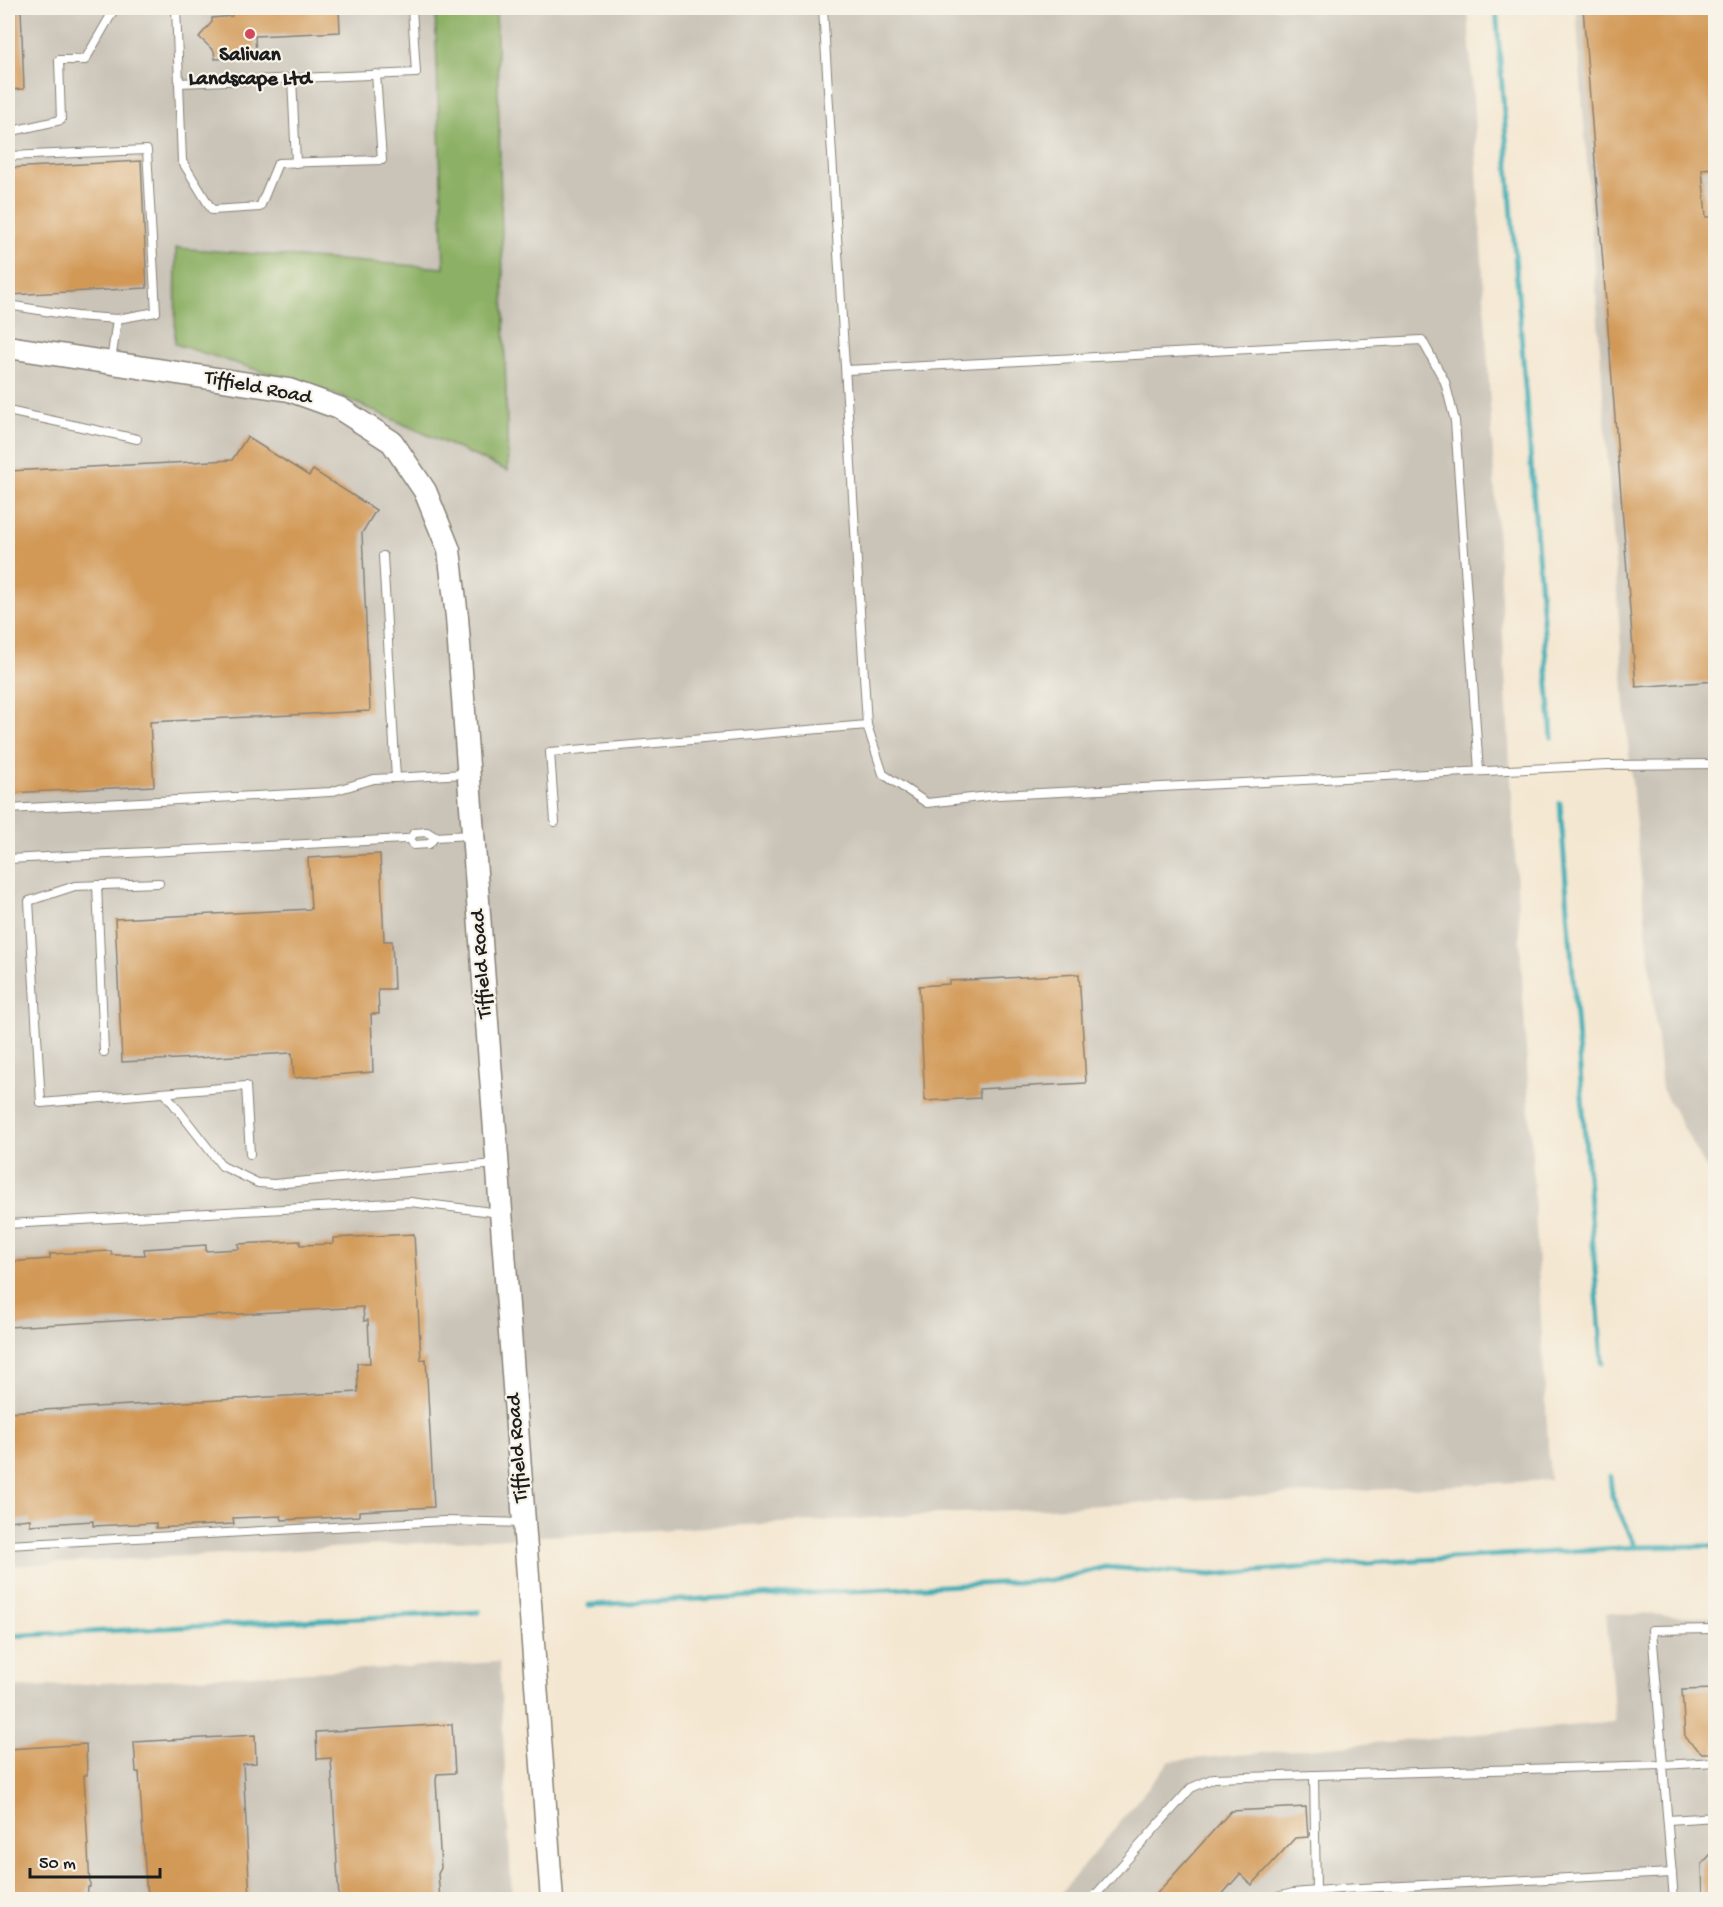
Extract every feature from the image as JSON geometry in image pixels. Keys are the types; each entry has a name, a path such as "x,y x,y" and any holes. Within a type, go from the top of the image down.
{"street":[{"name":"Tiffield Road","path":"8,347 289,390 339,408 392,442 425,491 449,550 458,617 552,1899"}],"lane":[{"path":"8,132 61,120 59,60 85,60 115,8"},
{"path":"176,8 182,161 212,210 260,207 278,164 382,160 376,74"},
{"path":"179,83 416,73 412,8"},
{"path":"823,8 867,725 883,774 927,803 998,795 1479,771 1608,765 1716,764"},
{"path":"292,78 296,163"},
{"path":"8,156 147,150 156,312 117,319 76,316 8,305"},
{"path":"110,363 117,319"},
{"path":"847,370 1422,340 1445,382 1455,421 1479,771"},
{"path":"8,411 137,440"},
{"path":"383,556 396,778"},
{"path":"555,822 550,752 867,725"},
{"path":"8,809 330,792 374,779 469,774"},
{"path":"410,839 414,833 427,832 435,837 474,835"},
{"path":"410,839 414,845 429,844 435,837"},
{"path":"8,859 410,839"},
{"path":"159,883 75,885 29,901 42,1103 246,1086 250,1154"},
{"path":"97,885 104,1052"},
{"path":"165,1093 222,1166 258,1183 286,1184 498,1163"},
{"path":"8,1224 410,1202 501,1213"},
{"path":"8,1545 444,1521 524,1523"},
{"path":"1674,1899 1652,1630 1716,1629"},
{"path":"1094,1898 1191,1788 1214,1778 1716,1762"},
{"path":"1314,1775 1316,1891"},
{"path":"1668,1820 1716,1817"},
{"path":"1265,1899 1316,1891 1672,1873"}],"shaded area":[{"path":"8,8 1468,8 1550,1480 8,1566"},
{"path":"1576,8 1715,8 1715,1184 1662,1089 1627,734"},
{"path":"1606,1613 1715,1617 1715,1899 1055,1900 1170,1761 1615,1722"},
{"path":"499,1662 512,1899 8,1900 8,1688"}],"green space":[{"path":"435,8 496,8 508,471 343,397 175,344 176,248 444,268"}],"building":[{"path":"8,8 21,8 24,89 8,90"},
{"name":"Salivan Landscape Ltd","path":"232,8 339,8 340,32 255,36 256,57 215,59 214,51 199,37 212,22 212,18 232,16"},
{"path":"1583,8 1716,8 1716,168 1702,169 1706,217 1716,217 1716,681 1636,687"},
{"path":"141,161 147,288 8,295 8,168"},
{"path":"247,437 309,476 313,470 376,510 362,533 370,711 150,722 154,786 8,793 8,471 232,460"},
{"path":"380,854 384,941 392,941 394,989 378,989 379,1014 371,1014 373,1072 294,1078 292,1053 122,1062 115,919 311,909 308,858"},
{"path":"1079,974 1086,1083 979,1089 980,1098 925,1101 919,986 949,984 949,981"},
{"path":"414,1234 421,1360 426,1359 434,1507 359,1511 359,1516 282,1520 281,1516 233,1518 234,1524 156,1528 156,1523 93,1526 93,1521 30,1525 30,1519 8,1521 8,1412 358,1392 357,1363 370,1363 368,1320 364,1321 363,1307 8,1327 8,1262 50,1259 50,1254 111,1251 112,1255 145,1255 144,1249 206,1245 206,1251 239,1249 238,1244 300,1241 300,1245 333,1244 333,1238"},
{"path":"1716,1689 1716,1753 1702,1753 1685,1738 1682,1690"},
{"path":"452,1724 455,1773 437,1774 436,1780 441,1868 438,1874 440,1899 339,1899 331,1758 317,1759 316,1732"},
{"path":"255,1735 256,1763 243,1764 250,1899 150,1899 146,1884 139,1772 136,1772 134,1742"},
{"path":"86,1744 87,1775 84,1775 90,1887 88,1887 87,1899 8,1899 8,1749"},
{"path":"1306,1807 1308,1837 1295,1838 1252,1885 1240,1874 1218,1899 1152,1899 1231,1811"},
{"path":"1716,1848 1716,1899 1703,1899 1702,1864"}],"waterway":[{"path":"1496,8 1552,737"},
{"path":"1560,803 1602,1363"},
{"path":"1610,1476 1612,1496 1636,1547"},
{"path":"589,1605 1055,1580 1105,1567 1211,1575 1335,1565 1636,1547 1716,1546"},
{"path":"8,1636 479,1612"}],"place":[{"name":"Salivan Landscape Ltd","path":"250,34"}]}
